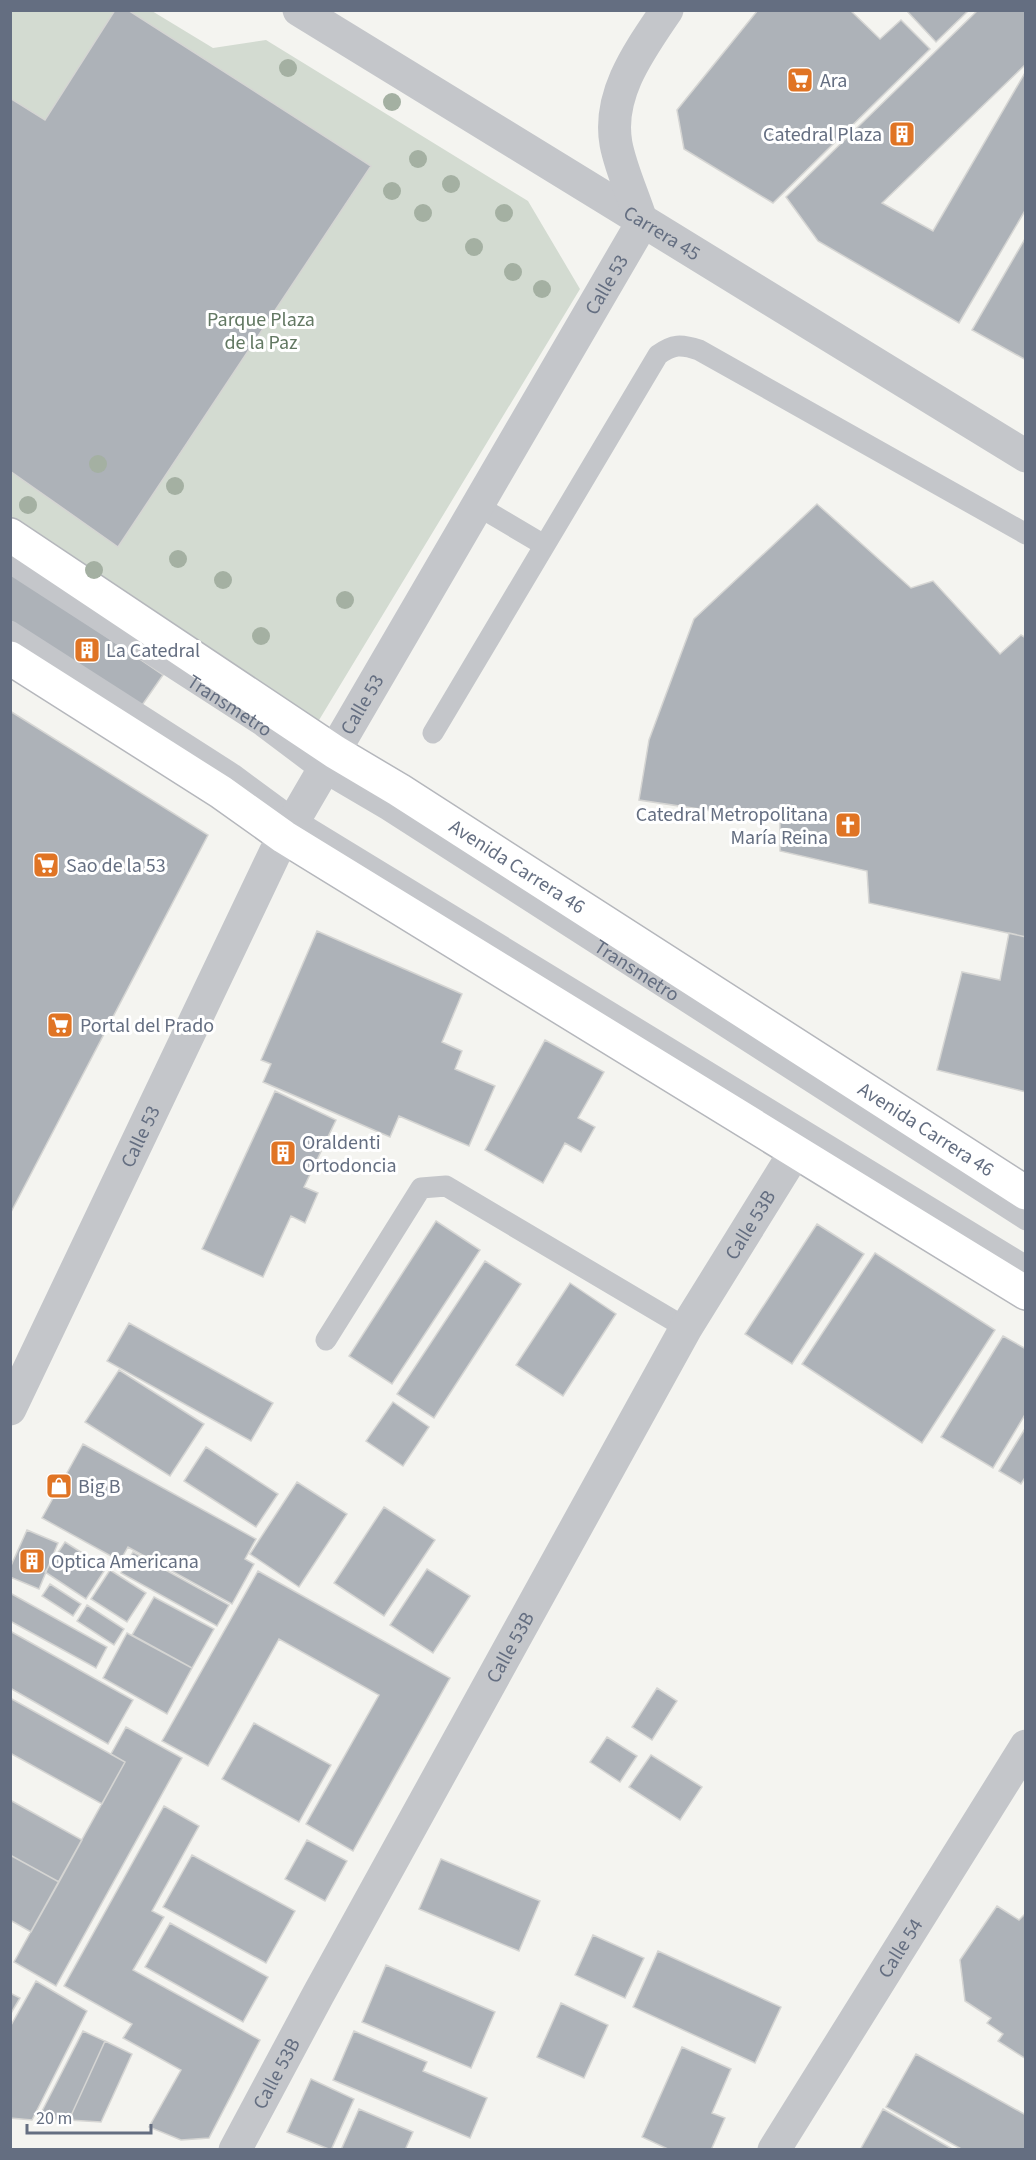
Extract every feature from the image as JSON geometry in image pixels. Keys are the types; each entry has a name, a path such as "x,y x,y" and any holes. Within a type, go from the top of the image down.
{"main road":[{"name":"Avenida Carrera 46","path":"10,535 329,762 399,790 1026,1193"},
{"path":"10,658 222,792 289,828 795,1152 1026,1293"}],"street":[{"name":"Carrera 45","path":"299,10 642,223 1026,456"},
{"path":"642,223 616,144 615,114 626,77 667,10"},
{"name":"Calle 53","path":"10,1409 289,828 642,223"},
{"name":"Calle 53B","path":"236,2150 323,1985 686,1328 795,1152"},
{"name":"Calle 54","path":"774,2150 1026,1746"}],"lane":[{"path":"433,732 658,356 670,347 682,345 699,350 1026,534"},
{"path":"478,506 544,545"},
{"name":"Transmetro","path":"10,563 262,726 329,762 386,809 1026,1221"},
{"path":"10,632 233,774 289,828 1026,1266"},
{"path":"326,1340 421,1188 446,1186 686,1328"}],"green space":[{"name":"Parque Plaza de la Paz","path":"11,11 152,11 213,48 266,40 528,201 580,289 313,730 11,521"}],"building":[{"path":"115,10 128,10 371,166 118,547 10,471 10,98 45,120"},
{"name":"Ara","path":"758,10 850,10 880,39 901,20 930,49 773,203 684,149 677,110"},
{"path":"906,10 969,10 936,42"},
{"name":"Catedral Plaza","path":"978,10 1026,10 1026,64 882,203 933,231 1026,71 1026,209 959,323 818,241 786,197"},
{"path":"1026,237 1026,360 972,330"},
{"name":"Catedral Metropolitana María Reina","path":"817,504 911,588 933,581 1000,654 1021,635 1026,638 1026,937 869,903 867,871 780,851 780,821 639,800 649,740 694,619"},
{"name":"La Catedral","path":"10,571 163,675 138,711 10,624"},
{"name":"Portal del Prado","path":"10,711 208,835 10,1214"},
{"path":"317,931 462,994 442,1042 462,1051 455,1069 495,1086 469,1146 399,1116 390,1137 263,1082 271,1064 261,1060"},
{"path":"1009,933 1026,937 1026,1092 937,1070 962,972 1000,980"},
{"path":"545,1040 604,1072 578,1118 595,1127 581,1152 565,1143 543,1183 485,1150"},
{"name":"Oraldenti Ortodoncia","path":"275,1091 336,1120 304,1187 318,1193 305,1223 291,1216 263,1277 202,1249"},
{"path":"436,1221 480,1250 392,1384 349,1356"},
{"path":"817,1224 864,1254 792,1364 745,1334"},
{"path":"875,1253 995,1330 922,1443 802,1364"},
{"path":"485,1261 521,1284 434,1418 397,1394"},
{"path":"570,1283 616,1314 563,1396 516,1365"},
{"path":"129,1323 273,1403 251,1441 107,1361"},
{"path":"1003,1336 1026,1349 1026,1413 993,1468 941,1437"},
{"path":"119,1370 204,1424 170,1476 85,1422"},
{"path":"393,1402 429,1427 403,1466 366,1441"},
{"path":"1026,1427 1026,1476 1021,1484 999,1471"},
{"path":"83,1444 256,1539 245,1559 254,1564 232,1604 128,1547 120,1561 42,1518"},
{"path":"206,1447 278,1494 256,1527 184,1481"},
{"path":"297,1482 347,1514 299,1587 250,1554"},
{"path":"384,1507 435,1540 384,1616 334,1583"},
{"name":"Optica Americana","path":"27,1530 58,1543 39,1589 10,1577 10,1568"},
{"path":"65,1542 106,1568 86,1599 45,1572"},
{"path":"133,1552 229,1605 217,1626 121,1573"},
{"path":"427,1569 470,1596 433,1653 390,1625"},
{"path":"110,1570 146,1593 127,1622 91,1599"},
{"path":"258,1571 450,1678 353,1851 306,1824 379,1695 279,1639 208,1766 162,1741"},
{"path":"50,1584 81,1604 73,1616 42,1596"},
{"path":"10,1593 107,1647 96,1668 10,1621"},
{"path":"154,1597 214,1629 192,1668 132,1635"},
{"path":"87,1605 124,1629 114,1645 77,1621"},
{"path":"10,1631 133,1700 108,1744 10,1688"},
{"path":"127,1633 192,1668 167,1714 103,1678"},
{"path":"657,1688 677,1701 652,1740 632,1727"},
{"path":"10,1698 125,1762 102,1804 10,1753"},
{"path":"254,1723 331,1765 299,1822 222,1779"},
{"path":"126,1727 182,1758 56,1986 14,1962 125,1762 111,1754"},
{"path":"607,1737 637,1756 620,1782 590,1762"},
{"path":"651,1755 702,1787 680,1820 629,1787"},
{"path":"10,1800 82,1840 59,1882 10,1855"},
{"path":"164,1806 199,1826 152,1911 164,1917 133,1970 260,2040 209,2138 181,2140 149,2127 181,2070 123,2038 132,2024 64,1986"},
{"path":"307,1840 347,1861 325,1901 285,1879"},
{"path":"10,1855 59,1882 31,1932 10,1920"},
{"path":"192,1855 295,1911 266,1963 163,1907"},
{"path":"441,1859 540,1901 519,1951 419,1909"},
{"path":"997,1906 1019,1920 1026,1913 1026,2059 998,2041 1003,2034 987,2023 991,2018 965,2001 960,1960"},
{"path":"170,1923 268,1977 243,2022 145,1967"},
{"path":"593,1935 644,1958 625,1998 575,1975"},
{"path":"658,1951 781,2007 755,2063 633,2007"},
{"path":"386,1965 495,2012 471,2068 362,2022"},
{"path":"36,1981 87,2011 32,2120 10,2118 10,2027"},
{"path":"10,1993 20,1998 10,2015"},
{"path":"561,2003 608,2025 584,2078 537,2057"},
{"path":"83,2031 105,2041 69,2120 38,2119"},
{"path":"354,2031 427,2062 423,2071 487,2098 470,2138 333,2080"},
{"path":"105,2041 132,2054 101,2122 69,2120"},
{"path":"682,2047 731,2069 712,2113 725,2118 711,2150 670,2150 642,2137"},
{"path":"916,2054 1026,2115 1026,2150 963,2150 886,2107"},
{"path":"311,2079 354,2099 331,2150 287,2132"},
{"path":"359,2109 413,2132 405,2150 341,2150"},
{"path":"883,2109 954,2150 860,2150"}],"place":[{"name":"Ara","path":"800,80"},
{"name":"Catedral Plaza","path":"902,134"},
{"name":"La Catedral","path":"87,650"},
{"name":"Catedral Metropolitana María Reina","path":"848,825"},
{"name":"Sao de la 53","path":"46,865"},
{"name":"Portal del Prado","path":"60,1025"},
{"name":"Oraldenti Ortodoncia","path":"283,1153"},
{"name":"Big B","path":"59,1486"},
{"name":"Optica Americana","path":"32,1561"}]}
